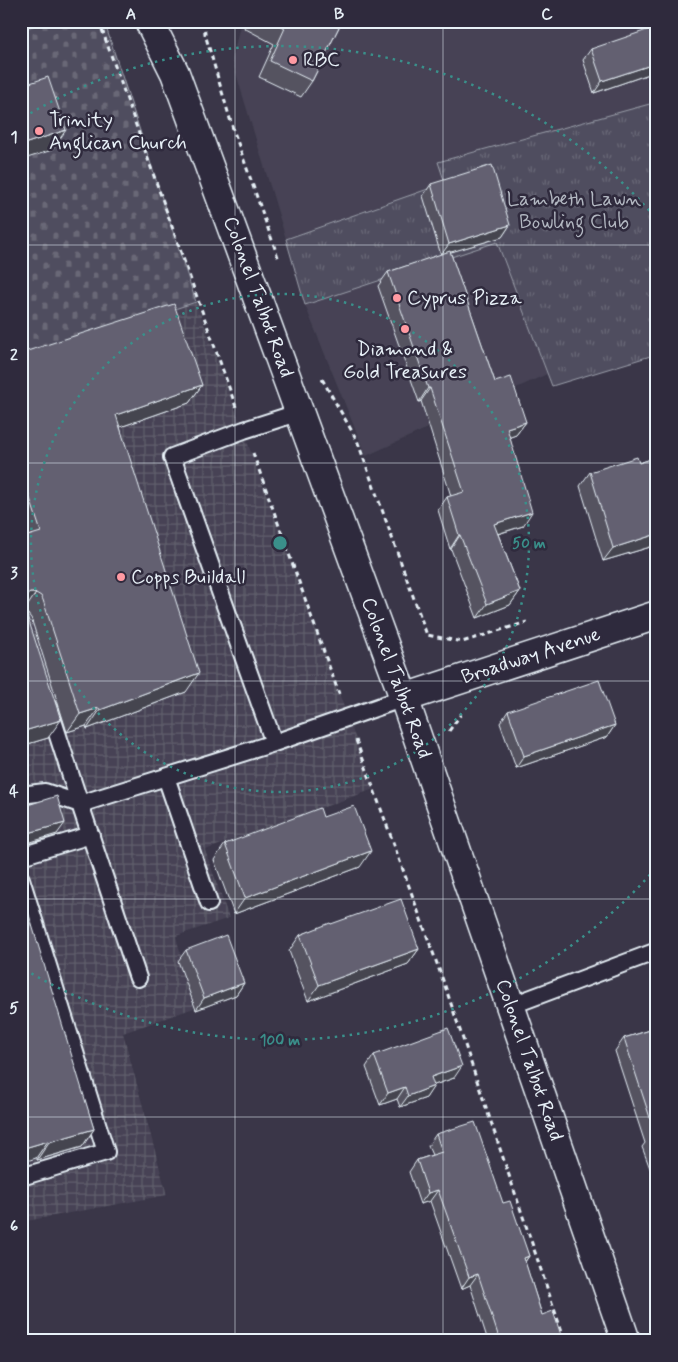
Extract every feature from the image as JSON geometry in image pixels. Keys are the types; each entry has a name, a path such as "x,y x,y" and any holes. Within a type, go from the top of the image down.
{"main road":[{"name":"Colonel Talbot Road","path":"149,21 175,73 404,698 626,1341"},
{"name":"Broadway Avenue","path":"404,698 657,615"}],"lane":[{"path":"274,743 172,457 244,430 300,412"},
{"path":"45,694 138,978"},
{"path":"21,795 45,792 80,804 274,743 404,698"},
{"path":"166,777 209,903"},
{"path":"21,856 90,835"},
{"path":"21,878 106,1152 21,1178"},
{"path":"510,1006 657,951"}],"path":[{"path":"99,21 244,430 444,983 565,1341"},
{"path":"204,21 205,34 234,129 281,266"},
{"path":"322,377 357,440 427,635 462,642 527,622"}],"shaded area":[{"path":"241,21 657,21 657,102 438,162 445,183 286,239 232,60"},
{"path":"497,242 547,374 366,456 305,305"},
{"path":"196,302 374,789 205,850 229,918 176,936 194,1008 123,1033 167,1195 21,1222 21,359"}],"green space":[{"path":"48,21 100,21 106,27 196,302 21,359 21,30"},
{"name":"Lambeth Lawn Bowling Club","path":"657,102 657,354 552,386 497,242 305,305 286,239 445,183 438,162"}],"building":[{"name":"RBC","path":"273,21 342,21 312,81 270,61 285,28"},
{"path":"650,29 657,51 657,63 602,81 591,49"},
{"name":"Trinity Anglican Church","path":"48,77 66,130 21,145 21,86"},
{"path":"492,165 510,225 449,244 431,184"},
{"path":"450,251 495,382 511,377 526,422 507,428 532,512 494,524 520,591 487,604 459,535 447,497 464,492 430,388 428,388 388,272"},
{"path":"174,304 202,385 116,415 199,673 100,710 99,708 80,714 43,600 36,593 30,593 24,600 24,606 61,720 21,732 21,538 41,532 21,471 21,353"},
{"path":"637,457 639,463 657,457 657,534 613,548 590,472"},
{"path":"599,680 615,725 524,756 508,711"},
{"path":"57,796 65,823 21,835 21,807"},
{"path":"354,806 371,851 245,898 225,844 320,808 323,817"},
{"path":"401,899 419,949 319,985 300,935"},
{"path":"26,905 94,1129 21,1149 21,907"},
{"path":"226,935 244,983 204,998 186,950"},
{"path":"448,1028 462,1066 431,1077 434,1086 408,1096 405,1087 388,1093 374,1055"},
{"path":"657,1028 657,1148 652,1134 655,1133 624,1038"},
{"path":"475,1122 503,1203 510,1201 529,1256 524,1258 542,1315 553,1311 563,1341 500,1341 478,1274 469,1277 438,1190 428,1193 417,1160 442,1152 436,1134"}],"place":[{"name":"RBC","path":"293,60"},
{"name":"Trinity Anglican Church","path":"39,131"},
{"name":"Cyprus Pizza","path":"397,298"},
{"name":"Diamond & Gold Treasures","path":"405,329"},
{"name":"Copps Buildall","path":"121,577"}]}
